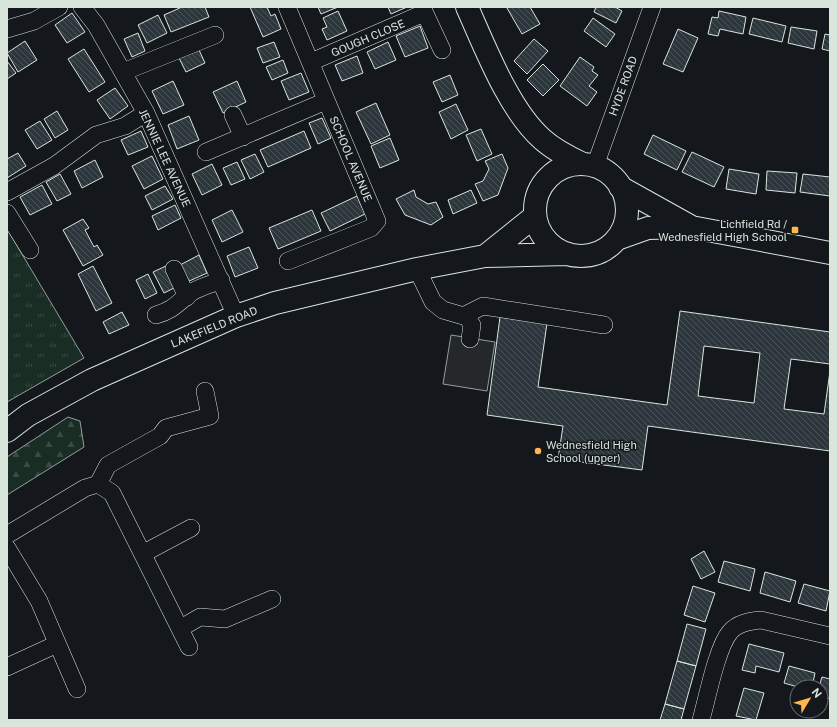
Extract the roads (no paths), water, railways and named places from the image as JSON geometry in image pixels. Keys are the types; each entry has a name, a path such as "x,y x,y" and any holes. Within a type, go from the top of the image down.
{"main road":[{"path":"467,7 504,86 540,138 567,157 589,165 614,178 620,187 626,202 626,218 617,239 611,246 597,254 582,257 566,254 554,248 546,238 535,216 536,196 544,182 561,168 589,165"},
{"path":"527,121 543,160 544,182"},
{"path":"620,187 691,227"},
{"name":"LAKEFIELD ROAD","path":"485,256 535,216"},
{"path":"617,239 648,228 691,227 830,253"},
{"name":"LAKEFIELD ROAD","path":"7,431 28,416 92,380 236,316 275,303 418,269 485,256 566,254"}],"street":[{"path":"7,29 34,21 59,7"},
{"name":"JENNIE LEE AVENUE","path":"82,7 96,25 146,113 236,316"},
{"name":"SCHOOL AVENUE","path":"287,7 376,220 371,228 288,261"},
{"name":"HYDE ROAD","path":"589,165 652,7"},
{"name":"GOUGH CLOSE","path":"311,62 423,10 442,50"},
{"path":"123,72 215,35"},
{"path":"206,152 326,101"},
{"path":"7,192 54,166 96,135 125,126 146,113"},
{"path":"233,115 243,137"},
{"path":"7,213 30,250"},
{"path":"174,269 187,297"},
{"path":"418,269 433,302 443,310 467,318 472,325 470,339"},
{"path":"156,316 166,313 192,292 221,280"},
{"path":"463,316 483,306 604,325"},
{"path":"7,535 86,488 98,484 108,465 160,436 166,428 210,416 205,391"},
{"path":"98,484 112,493 151,549 189,647"},
{"path":"151,549 191,528"},
{"path":"7,548 38,601 77,689"},
{"path":"181,628 200,618 224,619 272,599"},
{"path":"701,720 722,645 730,631 737,626 749,621 761,620 830,636"},
{"path":"7,667 57,644"}],"place":[{"name":"Lichfield Rd / Wednesfield High School","path":"795,230"},
{"name":"Wednesfield High School (upper)","path":"538,451"}]}
